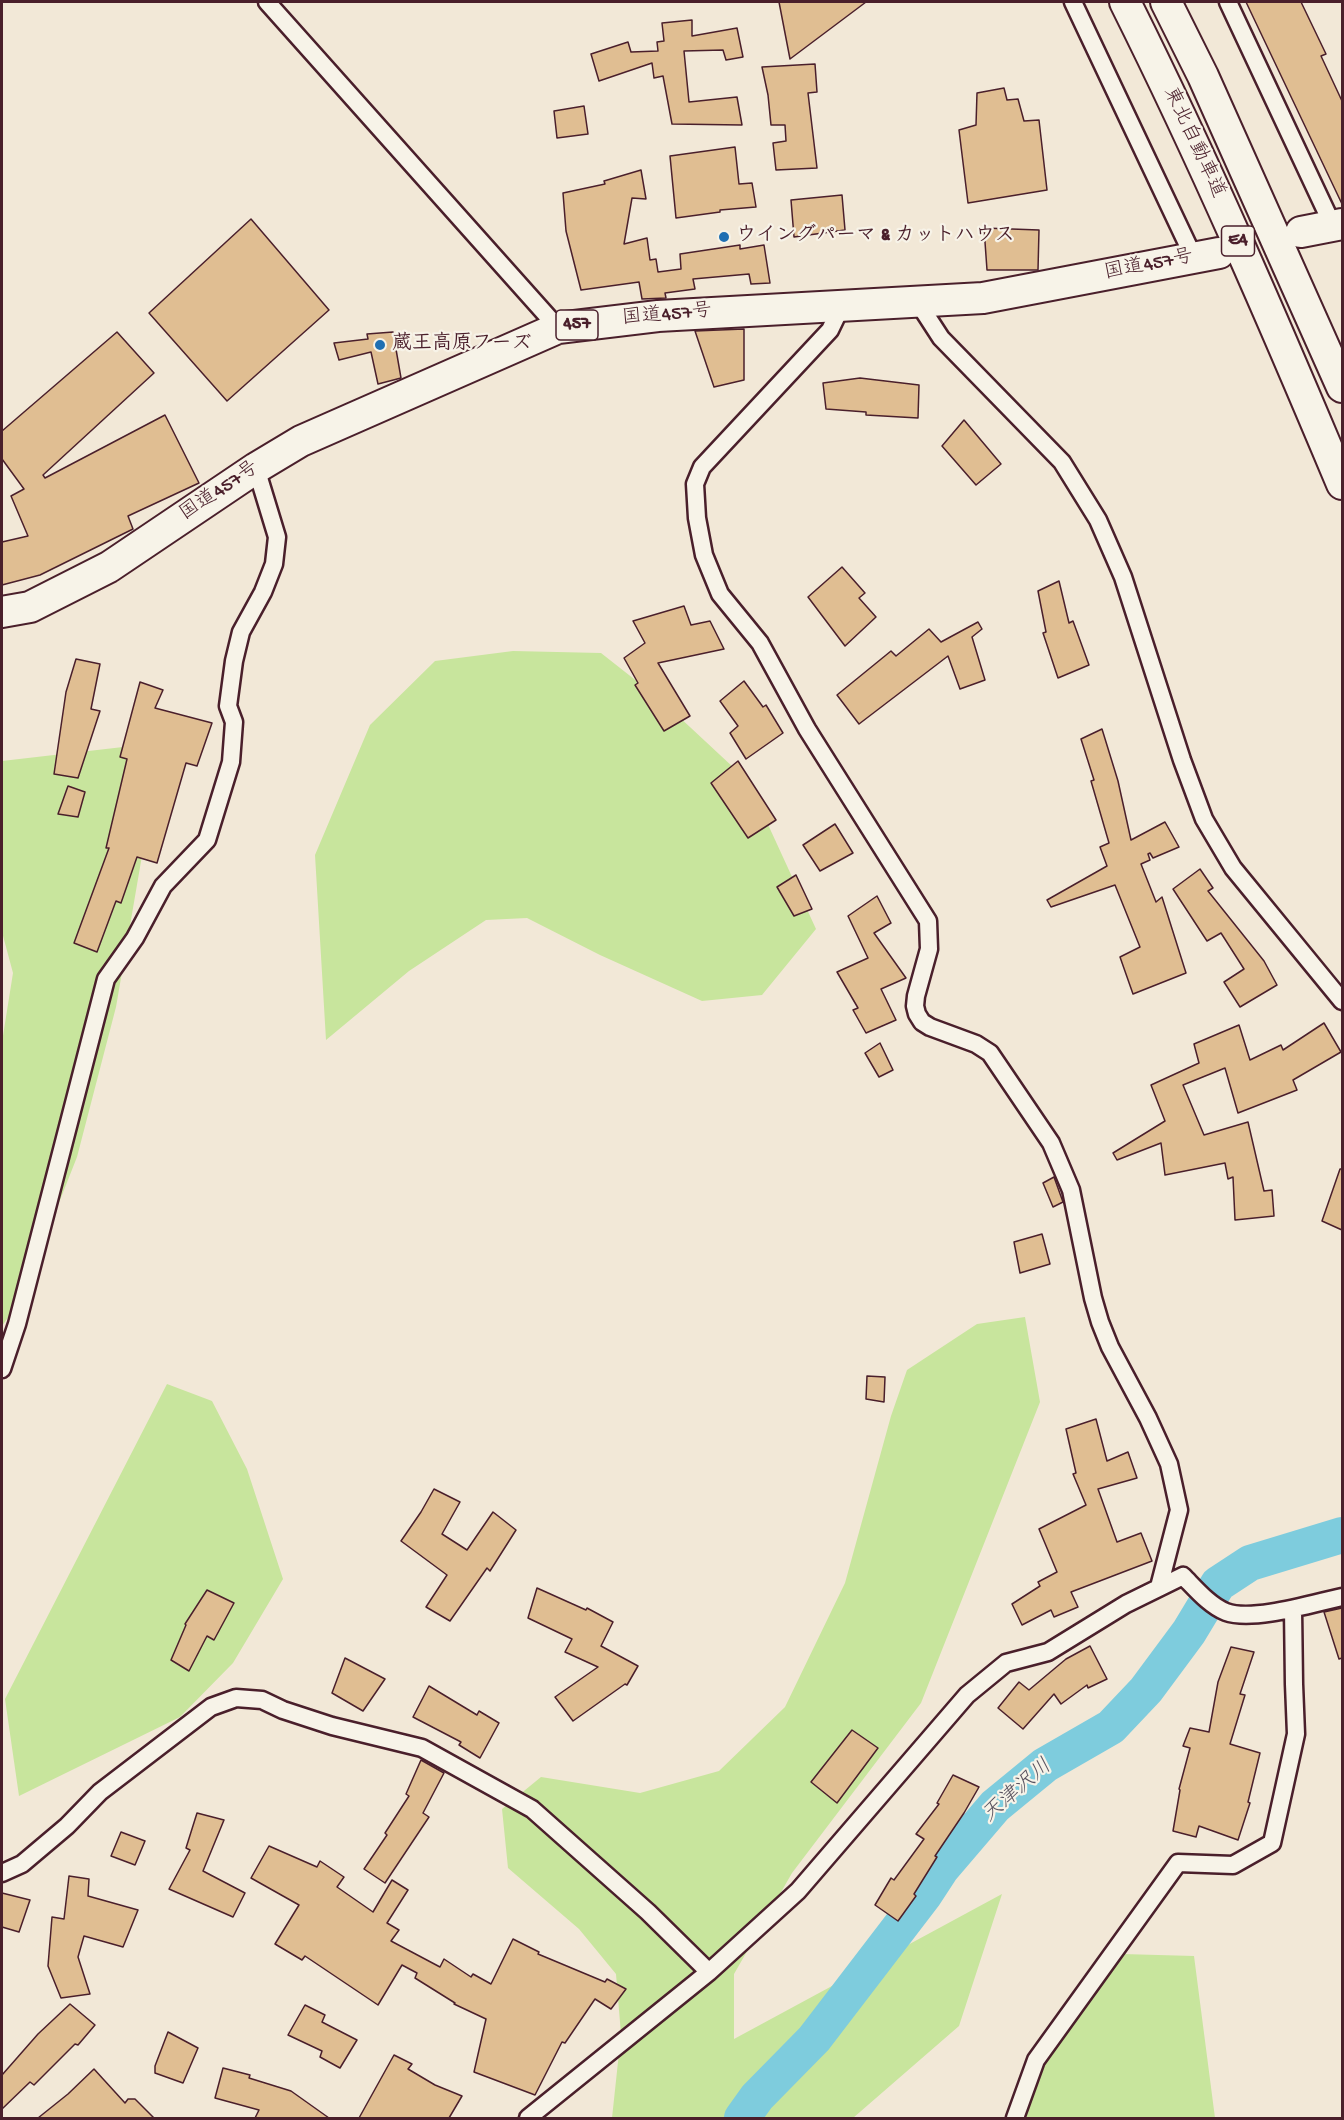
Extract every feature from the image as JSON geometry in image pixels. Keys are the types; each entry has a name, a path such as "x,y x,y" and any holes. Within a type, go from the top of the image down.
{"highway":[{"name":"東北自動車道","path":"1125,2 1168,88 1274,321 1342,484"},
{"name":"東北自動車道","path":"1166,2 1203,76 1342,387"},
{"path":"1301,232 1338,225"},
{"name":"国道457号","path":"2,612 30,606 109,567 256,468 301,441 558,328 658,316 983,298 1207,256"}],"street":[{"path":"267,2 558,328"},
{"path":"1073,2 1207,256"},
{"path":"1228,2 1338,225"},
{"path":"917,301 941,338 1062,462 1098,520 1123,577 1182,760 1204,819 1233,868 1342,1002"},
{"path":"842,305 830,330 702,467 695,484 697,518 704,555 720,594 760,644 807,729 928,921 929,948 916,996 917,1014 922,1022 930,1027 976,1044 990,1053 1018,1097 1043,1130 1066,1177 1100,1322 1110,1347 1148,1418 1169,1464 1174,1484 1179,1510 1160,1587"},
{"path":"2,1369 17,1324 106,979 135,939 163,886 207,840 231,762 234,722 228,706 234,661 242,632 263,592 274,564 277,537 256,468"},
{"path":"528,2118 709,1972 798,1891 967,1695 1006,1663 1047,1652 1183,1576 1196,1590 1219,1608 1237,1614 1293,1609 1342,1597"},
{"path":"1015,2118 1036,2060 1178,1863 1233,1865 1272,1843 1296,1734 1293,1609"},
{"path":"2,1873 30,1858 67,1826 100,1792 212,1707 236,1698 262,1700 283,1710 332,1726 422,1748 532,1809 648,1912 709,1972"}],"green space":[{"path":"513,651 601,653 662,701 748,781 816,929 762,995 702,1001 600,955 527,918 486,920 409,971 326,1040 315,855 370,725 435,661"},
{"path":"149,744 144,844 116,1007 77,1157 21,1299 2,1326 2,1042 13,973 2,932 2,761"},
{"path":"1025,1317 1040,1402 921,1703 792,1873 734,1974 734,2039 1002,1894 959,2026 853,2118 612,2118 621,2034 616,1974 579,1929 508,1868 502,1809 541,1777 640,1793 719,1771 785,1707 845,1583 891,1416 907,1370 977,1324"},
{"path":"167,1384 212,1401 247,1469 283,1579 233,1663 180,1717 19,1796 5,1699"},
{"path":"1122,1954 1194,1956 1215,2118 1026,2118 1042,2068"}],"building":[{"path":"779,2 866,2 790,59"},
{"path":"1246,2 1301,2 1326,54 1321,56 1342,101 1342,204"},
{"path":"692,20 692,36 737,28 743,57 726,60 723,50 684,51 689,102 737,97 742,125 672,124 663,76 654,78 652,63 599,81 591,54 628,42 631,52 658,51 657,42 664,41 662,23"},
{"path":"815,64 817,92 808,93 817,168 776,170 773,143 786,141 785,125 771,125 762,67"},
{"path":"1004,88 1007,100 1018,99 1024,121 1039,120 1047,190 968,203 959,130 976,125 977,93"},
{"path":"584,106 588,134 557,138 554,111"},
{"path":"735,147 739,184 752,183 756,207 720,210 720,212 676,218 670,156"},
{"path":"641,170 646,199 632,198 624,244 647,238 650,260 656,259 658,272 681,269 680,254 740,245 740,249 764,245 770,283 751,284 749,274 693,279 695,289 665,293 666,298 642,299 639,282 581,290 566,231 563,193 605,184 604,181"},
{"path":"842,195 845,230 794,237 791,200"},
{"path":"251,219 329,310 227,401 149,313"},
{"path":"984,228 1039,230 1038,270 987,270"},
{"path":"744,329 744,380 714,387 695,331"},
{"path":"117,332 154,373 43,475 45,478 165,415 199,483 128,516 133,529 40,575 2,585 2,542 28,536 11,496 24,489 2,459 2,431"},
{"path":"393,332 401,378 378,384 371,352 339,360 334,343 368,339 367,334"},
{"path":"860,378 919,385 918,418 866,415 866,412 826,409 823,383"},
{"path":"964,420 1001,464 976,485 942,446"},
{"path":"842,567 865,593 859,598 876,617 845,646 808,597"},
{"path":"1059,581 1069,623 1073,621 1089,665 1058,678 1043,633 1046,632 1038,591"},
{"path":"684,606 691,625 710,621 724,649 658,663 690,716 664,731 635,685 638,683 624,658 645,643 633,621"},
{"path":"978,622 982,629 972,637 985,680 960,689 948,656 859,724 837,695 891,651 896,656 929,629 941,642"},
{"path":"76,659 100,664 91,709 100,711 78,778 54,774 66,692"},
{"path":"744,681 763,707 766,705 783,733 746,759 730,733 738,726 720,701"},
{"path":"140,682 163,690 155,708 212,723 197,766 186,763 157,863 137,857 121,903 116,901 97,952 74,943 109,848 106,848 127,759 120,757"},
{"path":"1102,729 1118,781 1131,840 1165,822 1179,847 1153,858 1150,853 1148,854 1150,860 1141,864 1156,902 1162,897 1186,973 1133,994 1120,957 1140,947 1115,885 1051,907 1047,900 1107,866 1100,847 1109,843 1091,781 1094,780 1081,739"},
{"path":"738,761 776,820 748,838 711,783"},
{"path":"68,786 85,792 78,817 58,814"},
{"path":"835,824 853,853 820,871 803,845"},
{"path":"1200,869 1213,888 1208,891 1264,961 1277,985 1240,1007 1224,982 1244,969 1221,933 1207,941 1173,889"},
{"path":"796,875 812,909 794,916 777,887"},
{"path":"877,896 891,923 874,933 906,978 881,989 896,1020 866,1033 853,1010 858,1008 837,972 868,958 848,916"},
{"path":"1324,1023 1341,1052 1293,1080 1297,1090 1238,1113 1225,1068 1183,1085 1204,1135 1248,1122 1264,1191 1272,1190 1274,1216 1235,1220 1233,1177 1228,1179 1225,1163 1165,1175 1161,1143 1117,1160 1113,1153 1165,1121 1151,1085 1199,1063 1194,1044 1239,1025 1250,1060 1281,1045 1283,1050"},
{"path":"880,1043 893,1070 879,1077 865,1053"},
{"path":"1340,1169 1342,1169 1342,1230 1322,1221"},
{"path":"1054,1177 1063,1202 1053,1207 1043,1183"},
{"path":"1042,1234 1050,1264 1020,1273 1014,1242"},
{"path":"867,1376 885,1377 884,1402 866,1399"},
{"path":"1096,1419 1107,1461 1128,1452 1137,1478 1098,1489 1117,1542 1141,1533 1152,1561 1071,1592 1078,1607 1054,1617 1051,1610 1022,1625 1012,1604 1040,1586 1038,1582 1057,1572 1039,1529 1086,1505 1073,1474 1076,1473 1066,1429"},
{"path":"434,1489 460,1502 442,1534 467,1550 493,1512 516,1530 490,1571 487,1568 450,1621 426,1607 447,1575 401,1541"},
{"path":"537,1588 586,1610 587,1608 613,1622 601,1646 638,1666 627,1685 625,1684 573,1721 555,1697 598,1667 565,1652 572,1639 528,1618"},
{"path":"207,1590 234,1603 214,1640 207,1636 189,1671 171,1660 185,1624"},
{"path":"1342,1608 1342,1658 1339,1659 1324,1612"},
{"path":"1090,1646 1107,1679 1088,1688 1087,1685 1061,1704 1054,1694 1023,1729 998,1708 1019,1682 1029,1690 1066,1659"},
{"path":"1231,1647 1254,1652 1240,1694 1245,1695 1230,1744 1260,1753 1248,1802 1250,1803 1238,1840 1199,1826 1196,1837 1173,1831 1179,1789 1190,1748 1183,1746 1190,1728 1209,1732 1218,1682"},
{"path":"345,1658 385,1679 363,1711 332,1693"},
{"path":"429,1686 477,1715 479,1711 499,1723 480,1758 459,1745 461,1742 413,1717"},
{"path":"852,1730 878,1748 837,1803 811,1782"},
{"path":"421,1760 444,1773 423,1813 429,1817 385,1883 364,1869 409,1796 406,1794"},
{"path":"953,1775 979,1787 935,1856 937,1857 914,1894 916,1896 898,1921 875,1905 891,1878 894,1880 924,1839 916,1834 939,1804 937,1803"},
{"path":"197,1813 224,1820 203,1871 245,1893 233,1917 169,1889 190,1850 186,1848"},
{"path":"121,1832 145,1841 135,1865 111,1856"},
{"path":"269,1846 317,1867 320,1861 344,1877 337,1887 373,1912 392,1880 408,1890 387,1923 399,1930 391,1941 440,1967 444,1959 471,1977 473,1974 491,1984 513,1939 539,1952 538,1954 605,1982 607,1979 626,1989 611,2009 595,1999 565,2043 562,2042 535,2095 474,2072 486,2019 454,2004 415,1978 417,1973 402,1965 378,2005 305,1956 302,1960 275,1944 299,1905 251,1878"},
{"path":"69,1876 89,1879 88,1896 138,1910 123,1947 84,1936 78,1957 90,1994 61,1998 48,1966 52,1917 64,1919"},
{"path":"2,1893 30,1900 19,1932 2,1927"},
{"path":"70,2004 95,2025 78,2045 75,2044 34,2085 30,2082 2,2109 2,2075 38,2034"},
{"path":"305,2005 325,2015 322,2022 357,2040 340,2068 320,2057 322,2051 288,2035"},
{"path":"168,2032 198,2048 183,2083 155,2073 155,2066"},
{"path":"394,2055 412,2064 408,2069 435,2085 462,2096 449,2118 359,2118"},
{"path":"223,2068 250,2075 249,2078 291,2091 329,2118 255,2118 259,2110 215,2098"},
{"path":"94,2069 125,2103 128,2099 135,2099 154,2118 38,2118"}],"waterway":[{"name":"天津沢川","path":"742,2118 757,2097 814,2039 925,1894 942,1868 995,1806 1045,1765 1111,1727 1146,1690 1189,1632 1218,1584 1250,1563 1342,1535"}],"place":[{"name":"ウイングパーマ & カットハウス","path":"724,237"},
{"name":"蔵王高原フーズ","path":"380,345"}]}
